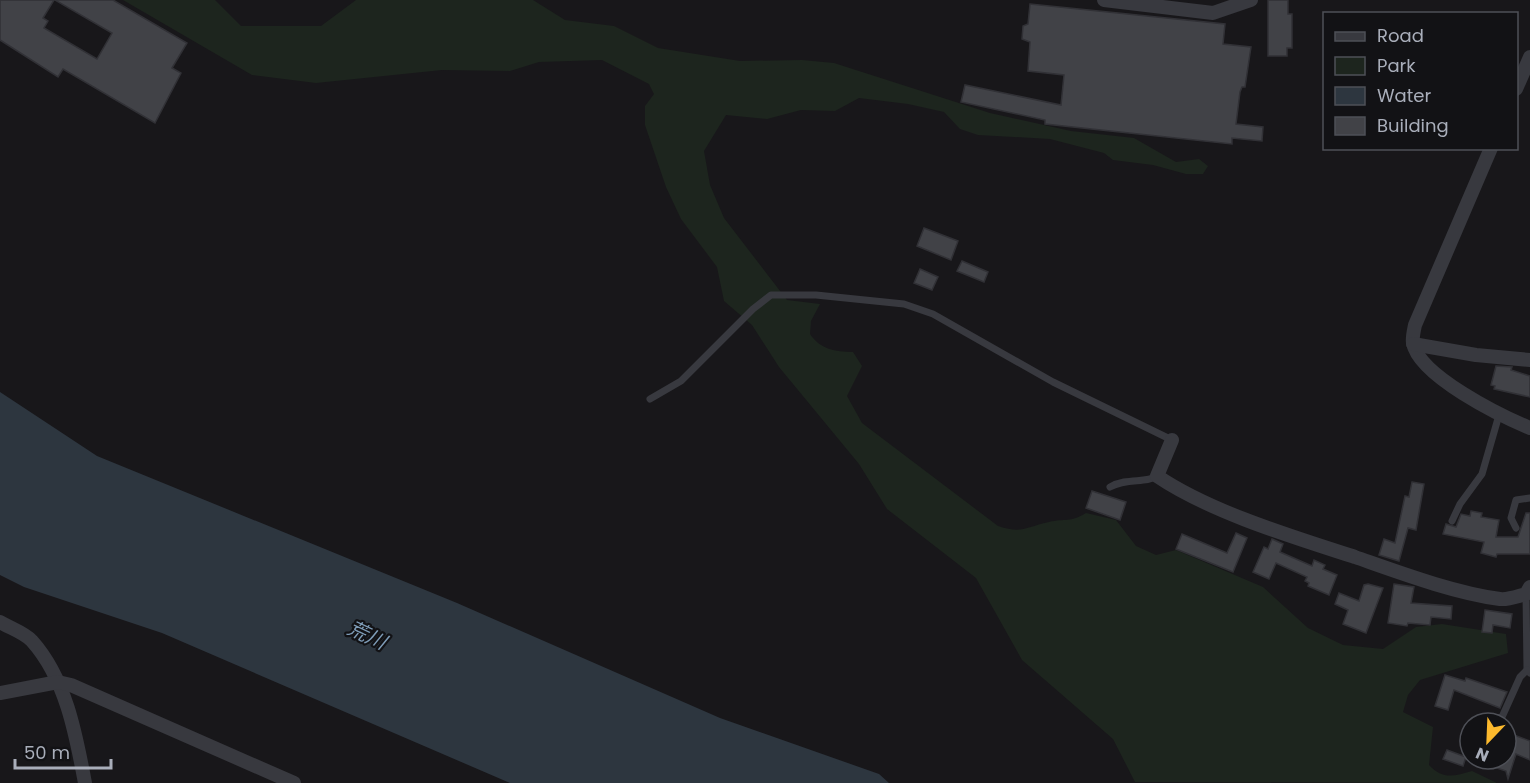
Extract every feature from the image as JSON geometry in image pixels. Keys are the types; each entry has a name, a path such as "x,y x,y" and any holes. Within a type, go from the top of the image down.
{"street":[{"path":"1104,0 1196,13 1213,13 1251,0"},
{"path":"1518,84 1530,57"},
{"path":"1490,150 1415,325 1413,344 1432,372 1499,415 1530,428"},
{"path":"1413,344 1476,356 1530,360"},
{"path":"1172,440 1157,476 1180,491 1200,500 1314,543 1417,578 1502,599 1528,591"},
{"path":"0,622 31,640 58,682 79,750 86,783"},
{"path":"0,693 58,682 294,783"}],"lane":[{"path":"650,399 681,381 753,309 771,295 816,295 904,304 933,314 1053,382 1172,440"},
{"path":"1452,521 1460,504 1482,474 1499,415"},
{"path":"1110,487 1121,481 1151,480 1157,476"},
{"path":"1516,528 1512,518 1516,500 1530,498"},
{"path":"1505,711 1520,677 1528,672 1528,591"}],"green space":[{"path":"123,0 215,0 241,26 321,26 356,0 533,0 565,20 614,26 658,48 740,61 802,60 834,63 990,113 1071,131 1134,138 1176,162 1199,159 1208,166 1203,174 1186,174 1153,165 1113,160 1104,153 1050,139 978,135 960,129 944,112 908,104 859,98 835,111 801,110 767,119 726,115 704,151 710,185 724,218 787,300 820,304 811,321 810,334 814,339 828,349 853,352 862,366 847,396 862,423 998,526 1024,529 1071,519 1086,513 1116,520 1136,546 1156,555 1176,550 1263,587 1308,628 1343,645 1383,649 1416,627 1442,624 1506,634 1508,653 1420,680 1408,695 1403,712 1433,727 1429,765 1434,770 1449,776 1472,771 1497,783 1135,782 1113,739 1022,660 976,578 887,509 859,464 779,367 752,325 724,301 717,267 681,219 666,187 645,125 645,106 654,94 649,84 602,60 539,62 510,71 442,70 316,83 252,75"}],"water":[{"name":"荒川","path":"0,392 97,456 457,603 720,718 879,774 889,783 510,783 162,633 24,587 0,575"}],"building":[{"path":"0,0 54,0 43,18 48,21 44,28 97,59 112,33 55,0 113,0 187,43 172,68 181,73 155,123 63,69 58,77 0,40"},
{"path":"1268,0 1288,0 1288,14 1292,14 1292,48 1287,48 1287,56 1268,56"},
{"path":"1030,4 1225,24 1223,44 1251,47 1245,87 1242,87 1240,92 1236,124 1263,127 1262,141 1232,138 1232,144 1045,124 1045,120 961,102 965,85 1061,105 1064,75 1028,71 1030,42 1022,39 1023,26 1028,24"},
{"path":"924,228 958,241 951,260 917,246"},
{"path":"962,261 988,272 984,282 957,271"},
{"path":"920,269 938,277 932,290 914,283"},
{"path":"1496,366 1512,367 1511,370 1530,376 1530,397 1494,389 1495,386 1491,385"},
{"path":"1412,482 1424,484 1416,530 1408,528 1399,561 1379,555 1384,539 1395,543 1405,496 1409,497"},
{"path":"1092,491 1126,502 1120,520 1086,508"},
{"path":"1471,511 1482,513 1481,517 1499,520 1496,537 1518,537 1526,513 1530,513 1530,554 1497,554 1496,557 1481,553 1484,542 1443,534 1446,524 1456,527 1461,514 1470,516"},
{"path":"1236,533 1247,538 1233,572 1176,549 1182,534 1227,553"},
{"path":"1272,539 1283,544 1280,552 1312,566 1314,560 1325,565 1323,569 1337,575 1329,595 1308,586 1309,583 1305,581 1307,577 1276,563 1269,579 1253,572 1264,547 1268,549"},
{"path":"1394,584 1414,587 1411,603 1452,606 1451,619 1431,617 1430,625 1408,623 1407,626 1388,623"},
{"path":"1364,585 1383,588 1366,633 1343,624 1348,610 1335,604 1339,593 1359,601"},
{"path":"1485,610 1512,614 1510,628 1493,625 1492,633 1482,632"},
{"path":"1445,675 1465,681 1466,678 1507,692 1500,708 1454,690 1448,710 1435,706"},
{"path":"1518,736 1530,741 1530,760 1518,755"},
{"path":"1447,750 1458,754 1458,764 1443,759"}]}
